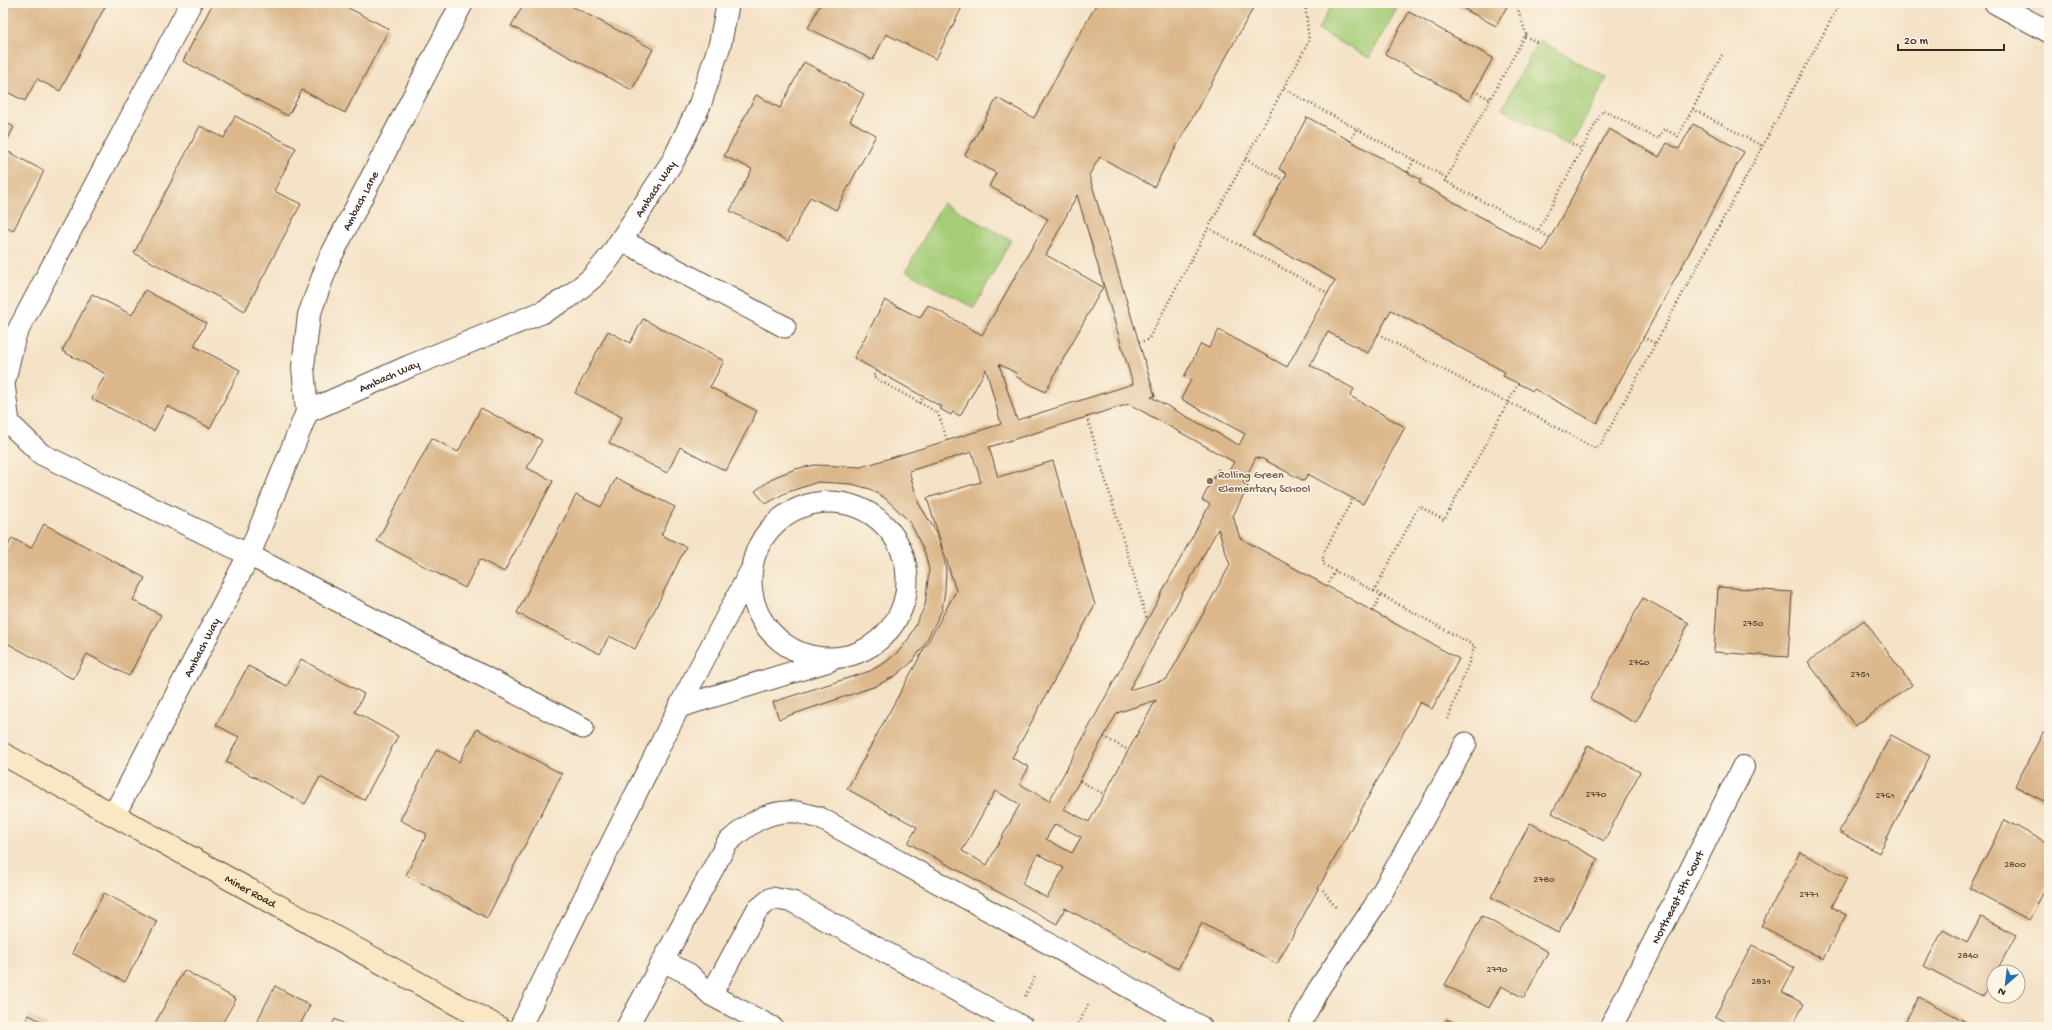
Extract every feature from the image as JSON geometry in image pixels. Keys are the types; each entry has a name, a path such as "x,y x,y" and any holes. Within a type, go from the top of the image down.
{"street":[{"name":"Ambach Lane","path":"307,412 303,367 306,337 309,314 324,274 462,3"},
{"name":"Ambach Way","path":"114,814 249,555 307,412 410,366 549,308 569,297 592,278 610,257 674,159 700,104 720,44 728,3"},
{"name":"Miner Road","path":"3,754 498,1027"},
{"name":"Northeast 5th Court","path":"1611,1027 1743,767"}],"lane":[{"path":"191,3 15,336 4,384 9,422 41,454 249,555 583,728"},
{"path":"1996,3 2049,32"},
{"path":"621,240 785,327"},
{"path":"520,1027 679,707 750,572 757,546 773,524 796,508 822,501 850,504 875,515 894,534 906,560 908,587 901,613 886,636 863,651 679,707"},
{"path":"750,572 752,594 759,616 772,634 789,647 809,656 837,658"},
{"path":"1299,1027 1318,990 1375,905 1466,743"},
{"path":"627,1027 727,843 746,825 752,822 770,814 796,812 820,818 1201,1027"},
{"path":"711,994 757,910 772,898 793,902 1023,1027"},
{"path":"663,960 689,974 711,994 772,1027"}],"path":[{"path":"1139,342 1148,340 1310,41 1305,3"},
{"path":"1516,3 1526,34 1445,181 1550,238"},
{"path":"1554,3 1560,6 1561,3"},
{"path":"1378,334 1481,390 1508,402 1594,448 1600,446 1840,3"},
{"path":"1525,36 1538,43"},
{"path":"1538,231 1603,110 1658,139 1664,128 1678,136 1723,53"},
{"path":"1284,89 1447,178"},
{"path":"1474,91 1490,99"},
{"path":"1692,109 1762,146"},
{"path":"1350,140 1357,128"},
{"path":"1572,144 1582,149"},
{"path":"1245,159 1284,180"},
{"path":"1408,172 1414,159"},
{"path":"1208,228 1328,293"},
{"path":"1643,337 1656,344"},
{"path":"876,371 873,377 938,413 947,440"},
{"path":"1374,591 1419,506 1444,520 1518,384"},
{"path":"919,403 924,396"},
{"path":"1087,417 1147,620"},
{"path":"1353,498 1323,554 1323,564 1475,646 1447,723"},
{"path":"1327,586 1335,571"},
{"path":"1373,611 1381,595"},
{"path":"1104,737 1128,750"},
{"path":"1080,781 1104,794"},
{"path":"1024,999 1036,975"},
{"path":"1077,1027 1089,1003"}],"green space":[{"path":"1333,3 1400,3 1369,58 1318,30"},
{"path":"1539,40 1607,78 1570,147 1502,109"},
{"path":"943,203 1011,240 974,308 906,271"}],"building":[{"path":"3,3 107,3 60,91 37,79 25,101 3,90"},
{"path":"213,3 339,3 389,29 345,113 302,90 288,116 183,61"},
{"path":"524,3 566,3 653,49 632,90 511,26"},
{"path":"821,3 964,3 936,59 886,34 873,60 808,28"},
{"path":"1097,3 1256,3 1154,187 1100,157 1089,175 1155,396 1151,397 1239,445 1245,434 1181,399 1191,380 1184,377 1201,344 1209,348 1219,330 1287,367 1335,280 1253,236 1287,174 1279,169 1307,117 1421,180 1419,183 1543,251 1609,129 1659,157 1667,143 1679,149 1693,124 1744,152 1597,423 1534,389 1533,391 1503,376 1505,372 1391,310 1368,353 1328,332 1310,365 1354,389 1350,396 1405,427 1363,504 1308,474 1304,481 1261,458 1256,457 1243,483 1248,486 1233,516 1240,538 1459,659 1432,709 1420,702 1277,964 1202,923 1178,969 1065,908 1057,924 908,843 917,827 847,789 956,591 927,498 981,482 972,452 909,471 919,504 935,530 942,549 946,569 942,610 923,647 911,663 895,676 876,686 779,719 773,702 870,671 886,662 899,651 909,638 925,606 929,570 925,553 910,522 885,498 870,489 852,484 818,482 785,493 766,504 755,491 775,477 795,469 815,465 861,467 1001,424 986,369 960,416 953,412 951,415 940,409 942,407 854,358 885,300 920,318 928,305 982,335 1048,219 989,186 996,173 965,155 997,98 1034,118","holes":["1077,195 1133,384 1017,420 999,364 1016,373 1015,376 1045,392 1103,287 1046,255","1129,404 1234,462 1227,474 1218,469 1202,500 1210,504 1049,801 1020,784 1029,767 1012,758 1095,605 1053,461 998,477 989,447","1218,529 1230,565 1167,679 1129,690","1156,700 1089,822 1064,809 1117,713","995,791 1020,804 987,865 962,851","1055,824 1081,837 1072,853 1046,839","1038,854 1064,868 1047,898 1022,884"]},
{"path":"1453,3 1509,3 1496,26"},
{"path":"1409,12 1493,58 1469,101 1385,54"},
{"path":"804,62 864,94 850,121 876,135 836,210 810,197 788,241 730,211 752,169 724,156 756,95 780,108"},
{"path":"235,116 296,148 274,191 301,204 245,311 134,253 200,126 224,138"},
{"path":"3,121 14,127 3,149"},
{"path":"3,149 44,171 13,231 3,226"},
{"path":"145,290 206,323 194,346 240,370 210,428 167,406 154,431 92,399 106,374 62,351 92,294 132,315"},
{"path":"643,319 724,361 710,387 757,411 726,471 680,447 667,473 609,443 622,417 575,393 608,331 630,343"},
{"path":"481,408 542,440 527,468 553,481 504,572 480,559 465,588 377,541 432,438 458,452"},
{"path":"616,478 675,507 661,535 686,547 635,649 609,636 600,654 517,613 576,495 601,507"},
{"path":"44,524 145,578 133,600 161,615 129,676 87,654 73,679 3,641 3,556 12,538 31,548"},
{"path":"1718,587 1792,592 1788,657 1714,652"},
{"path":"1643,598 1689,623 1636,723 1590,699"},
{"path":"1864,620 1912,685 1855,726 1808,662"},
{"path":"301,659 364,694 355,712 398,736 364,800 320,777 305,804 226,762 239,737 216,725 248,666 287,686"},
{"path":"477,729 562,774 487,918 406,875 427,834 400,820 437,749 459,762"},
{"path":"2043,733 2049,736 2049,804 2015,786"},
{"path":"1891,735 1930,756 1879,853 1839,832"},
{"path":"1588,745 1640,772 1604,841 1552,813"},
{"path":"2005,820 2049,844 2049,882 2029,920 1969,888"},
{"path":"1530,823 1598,859 1558,933 1491,897"},
{"path":"1800,852 1847,878 1832,907 1846,915 1823,959 1761,926"},
{"path":"104,893 157,921 125,982 72,953"},
{"path":"1482,916 1548,952 1524,998 1501,986 1489,1008 1445,985"},
{"path":"1981,917 2016,935 2000,964 1986,964 1986,991 1983,997 1924,966 1943,930 1967,943"},
{"path":"1752,945 1795,968 1782,992 1804,1004 1792,1027 1735,1027 1715,1016"},
{"path":"184,970 236,999 220,1027 153,1027"},
{"path":"275,986 310,1005 299,1027 254,1027"},
{"path":"1919,997 1970,1024 1968,1027 1902,1027"},
{"path":"29,1015 52,1027 23,1027"},
{"path":"335,1019 350,1027 331,1027"},
{"path":"1447,1019 1463,1027 1443,1027"}],"place":[{"name":"Rolling Green Elementary School","path":"1210,481"}]}
